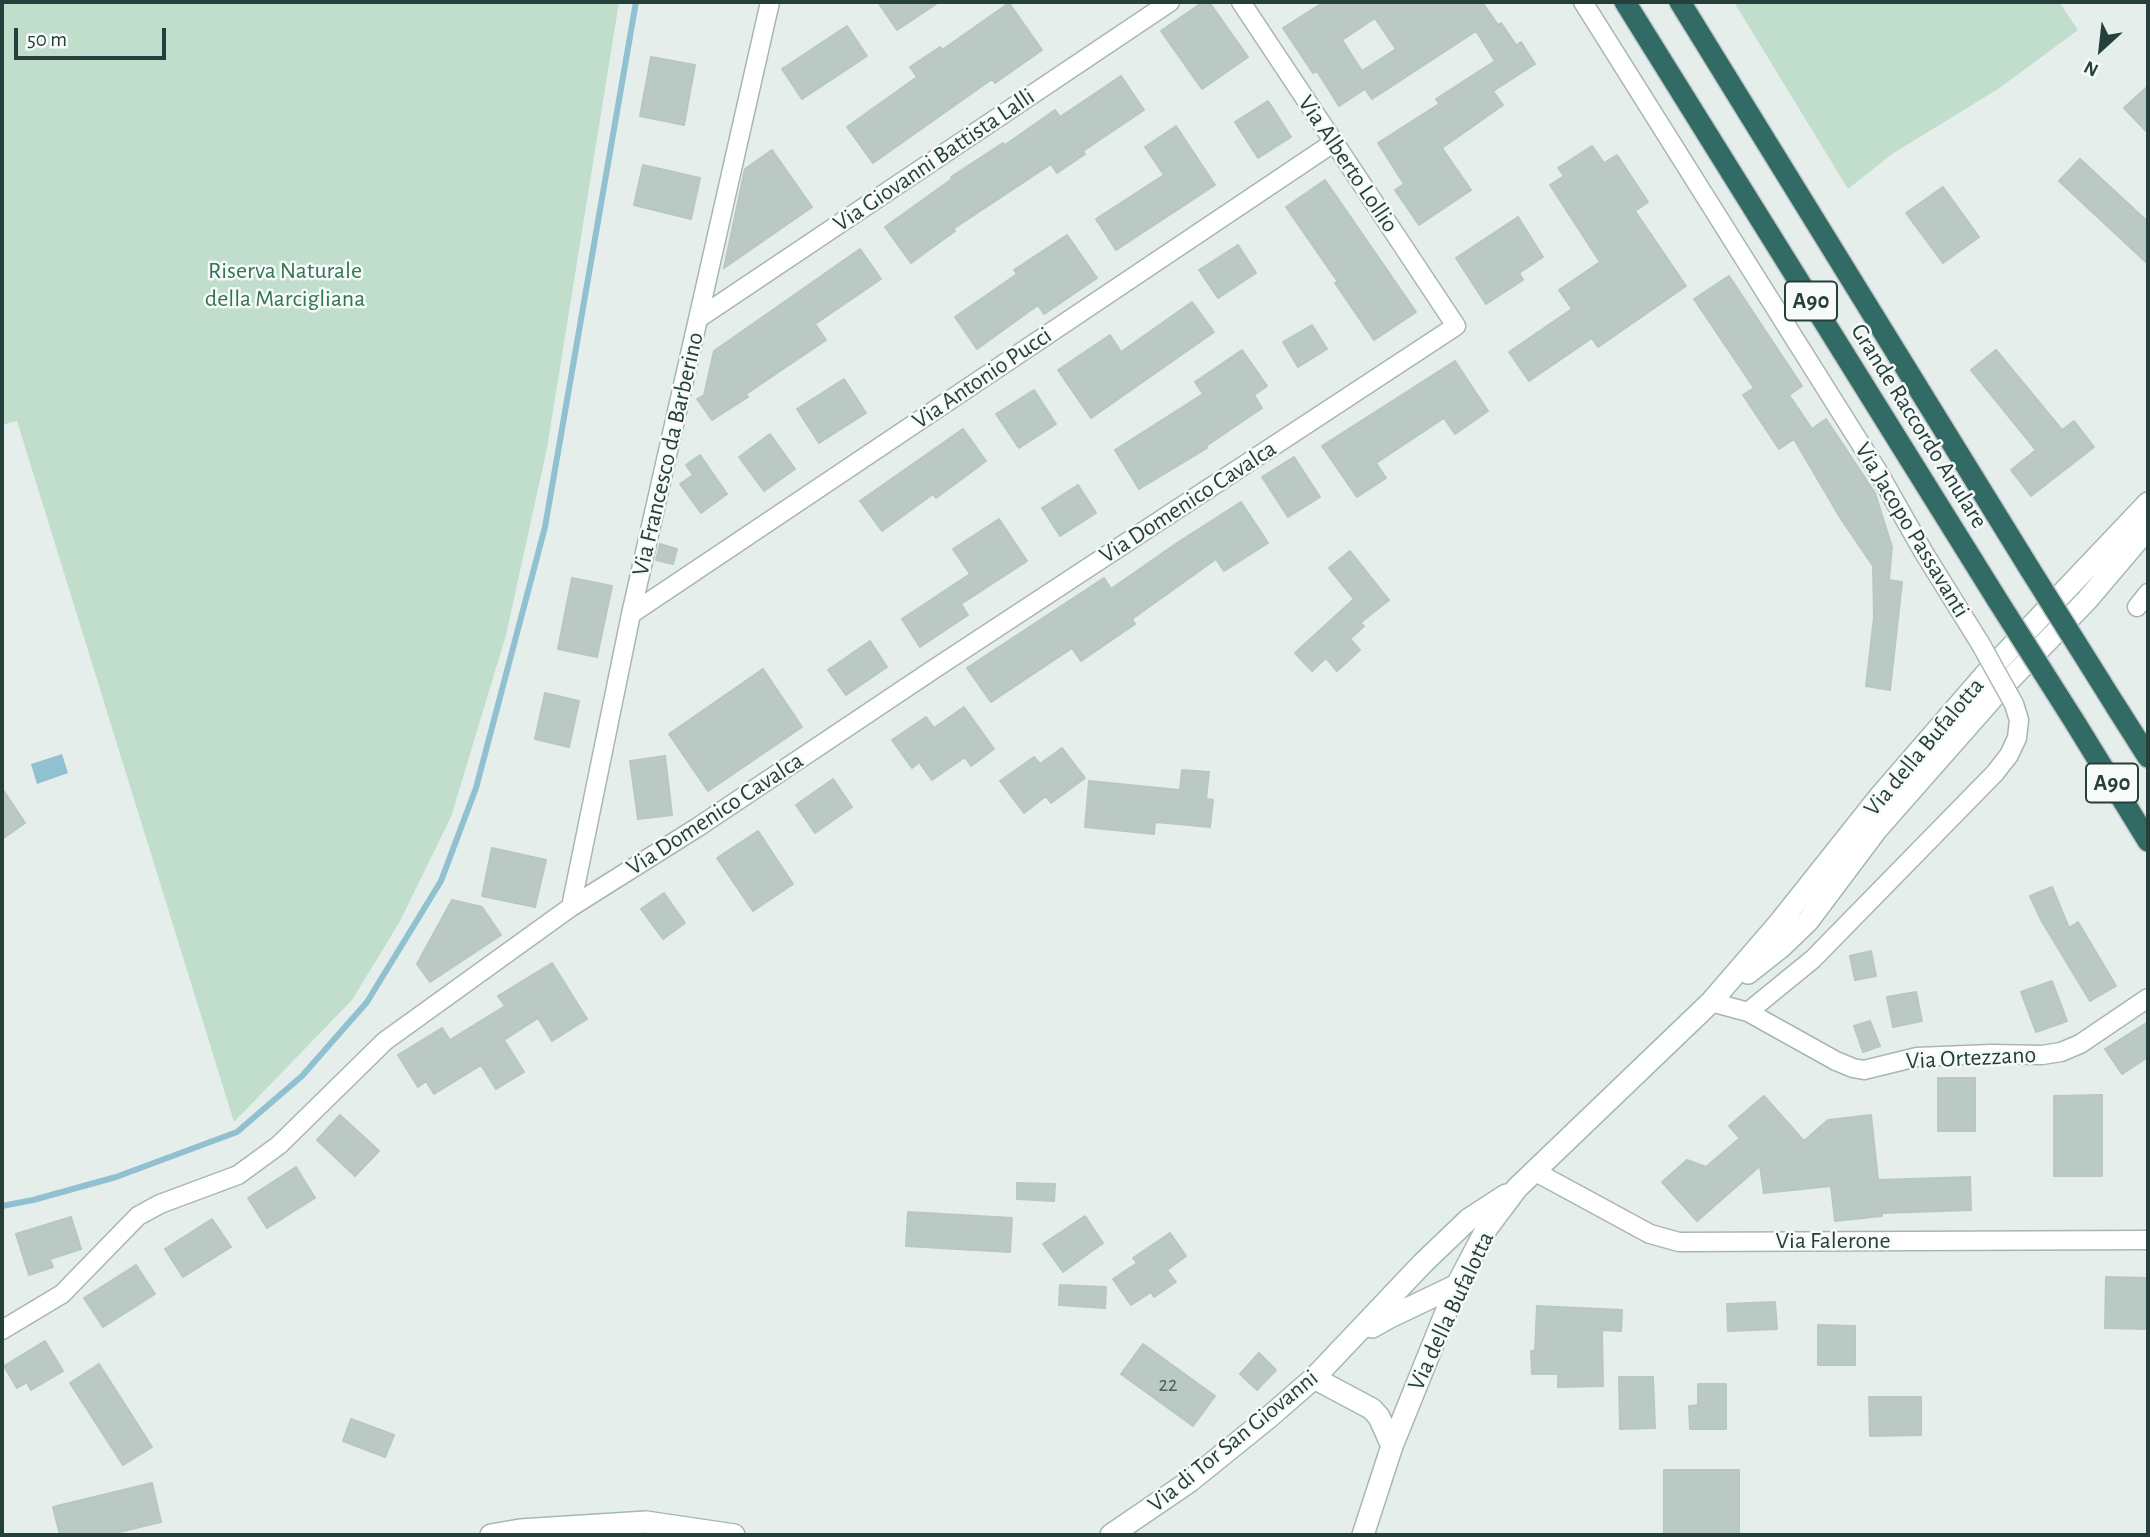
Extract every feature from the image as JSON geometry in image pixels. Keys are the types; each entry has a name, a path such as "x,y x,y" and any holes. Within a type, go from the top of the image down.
{"highway":[{"name":"Grande Raccordo Anulare","path":"1625,2 2148,841"},
{"name":"Grande Raccordo Anulare","path":"1680,2 2031,571 2145,750"}],"street":[{"path":"769,8 786,2"},
{"name":"Via Giovanni Battista Lalli","path":"699,318 1170,2"},
{"name":"Via Alberto Lollio","path":"1241,2 1456,326"},
{"name":"Via Jacopo Passavanti","path":"1583,2 1877,470 1980,643 2014,704 2019,720 2017,738 2009,755 1995,773 1813,959 1748,1012"},
{"name":"Via Francesco da Barberino","path":"571,907 631,614 769,8"},
{"name":"Via Antonio Pucci","path":"631,614 1333,143"},
{"name":"Via Domenico Cavalca","path":"2,1330 62,1294 138,1216 160,1204 238,1175 279,1145 385,1041 571,907 708,820 1456,326"},
{"name":"Via della Bufalotta","path":"1711,1002 1983,676 2148,503"},
{"name":"Via della Bufalotta","path":"1363,1535 1392,1446 1457,1285 1487,1228 1517,1188 1711,1002 1781,947 1808,921 1877,830 1995,695 2087,600 2148,528"},
{"name":"Via Ortezzano","path":"1711,1002 1748,1012 1836,1062 1864,1070 1917,1057 2042,1055 2061,1052 2080,1044 2148,998"},
{"name":"Via Falerone","path":"1534,1171 1650,1234 1679,1242 2148,1240"},
{"path":"1350,1342 1423,1263 1469,1219 1517,1188"},
{"path":"1350,1342 1388,1318 1457,1285"},
{"name":"Via di Tor San Giovanni","path":"1111,1535 1189,1481 1314,1378 1350,1342"},
{"path":"1314,1378 1372,1409 1380,1417 1392,1446"},
{"path":"491,1535 520,1530 646,1522 734,1535"}],"green space":[{"name":"Riserva Naturale della Marcigliana","path":"2,2 619,2 547,448 506,635 451,817 399,923 352,1000 234,1122 17,421 2,425"},
{"path":"1734,2 2059,2 2078,30 1998,89 1892,154 1848,189"}],"water":[{"path":"62,754 68,773 37,784 31,764"}],"building":[{"path":"878,2 939,2 897,30"},
{"path":"1203,2 1209,2 1248,57 1202,89 1161,31"},
{"path":"1324,2 1482,2 1516,45 1521,42 1535,64 1493,91 1503,105 1442,148 1471,190 1419,225 1395,190 1404,184 1378,143 1439,104 1436,99 1495,61 1476,31 1372,99 1365,89 1339,106 1317,71 1313,73 1283,28","holes":["1375,18 1396,49 1362,71 1342,40"]},
{"path":"1009,3 1042,50 995,83 992,79 873,163 847,127 917,77 910,67 940,47 942,50"},
{"path":"847,26 867,56 802,99 782,69"},
{"path":"651,57 695,65 684,125 640,116"},
{"path":"1121,76 1144,110 1083,151 1085,154 1057,173 1051,164 953,229 955,231 911,263 885,227 952,179 951,177 1003,143 1005,145 1055,110 1060,117"},
{"path":"2148,86 2148,133 2124,108"},
{"path":"1268,101 1291,137 1258,158 1235,122"},
{"path":"1176,126 1215,185 1116,250 1096,219 1164,175 1145,147"},
{"path":"1592,146 1604,163 1617,155 1648,202 1635,211 1686,286 1598,347 1592,338 1529,381 1509,352 1572,309 1559,290 1600,262 1550,185 1564,176 1558,168"},
{"path":"772,150 812,207 724,268 745,169"},
{"path":"2080,159 2148,222 2148,264 2059,181"},
{"path":"643,165 700,178 691,219 634,205"},
{"path":"1325,180 1416,312 1374,340 1286,207"},
{"path":"1943,187 1979,237 1943,263 1906,213"},
{"path":"1518,217 1543,257 1519,273 1523,280 1486,304 1456,258"},
{"path":"1067,235 1097,278 1044,314 1038,305 977,349 955,317 1017,274 1014,270"},
{"path":"1238,245 1256,273 1218,298 1199,270"},
{"path":"860,249 881,279 815,324 826,340 712,420 697,399 704,395 714,351"},
{"path":"1729,276 1802,386 1789,395 1812,429 1826,419 1875,493 1892,547 1889,580 1902,582 1890,690 1866,686 1874,617 1873,566 1841,519 1794,439 1779,449 1743,395 1754,388 1694,299"},
{"path":"1192,302 1214,332 1091,418 1058,370 1110,335 1121,352"},
{"path":"1312,325 1327,349 1298,367 1283,342"},
{"path":"1242,350 1267,386 1254,395 1262,408 1206,446 1207,448 1139,489 1115,450 1203,394 1195,382"},
{"path":"1996,350 2062,430 2074,421 2094,447 2031,496 2011,470 2036,450 1971,370"},
{"path":"1455,361 1488,411 1455,434 1444,418 1376,463 1386,478 1357,497 1322,446"},
{"path":"844,379 866,413 819,443 797,409"},
{"path":"1034,390 1056,424 1019,448 996,414"},
{"path":"963,429 986,461 936,498 933,494 882,531 860,501"},
{"path":"770,434 795,469 764,491 739,457"},
{"path":"700,455 727,494 701,513 680,484 693,475 686,465"},
{"path":"1294,457 1320,497 1288,517 1262,477"},
{"path":"1078,485 1096,513 1060,536 1042,508"},
{"path":"1241,502 1268,543 1224,571 1216,559 1132,619 1135,624 1081,661 1072,648 991,702 967,668 1104,578 1111,589"},
{"path":"999,519 1027,561 961,604 968,615 920,647 902,619 970,574 953,549"},
{"path":"660,544 677,549 673,564 656,560"},
{"path":"1350,551 1389,600 1360,623 1364,626 1350,639 1360,650 1337,671 1326,658 1312,671 1295,653 1354,599 1329,568"},
{"path":"572,578 612,586 597,657 558,649"},
{"path":"870,641 887,667 846,695 828,670"},
{"path":"763,669 802,727 708,791 669,734"},
{"path":"545,693 579,701 569,747 535,739"},
{"path":"964,707 994,749 971,766 965,757 932,780 919,762 912,768 892,740 926,717 934,728"},
{"path":"1062,748 1085,778 1051,803 1046,796 1024,813 1000,781 1034,757 1040,764"},
{"path":"665,756 672,815 638,819 630,761"},
{"path":"1182,770 1209,772 1206,799 1213,800 1210,827 1155,822 1154,834 1085,827 1089,781 1180,790"},
{"path":"833,779 852,807 815,833 796,805"},
{"path":"2,788 25,823 2,839"},
{"path":"758,831 793,884 753,911 717,858"},
{"path":"492,848 546,860 535,907 482,896"},
{"path":"2052,887 2069,928 2078,922 2116,986 2090,1001 2041,920 2030,896"},
{"path":"664,893 685,923 663,939 641,909"},
{"path":"452,900 482,907 501,935 430,982 417,964"},
{"path":"1871,951 1876,976 1855,980 1850,956"},
{"path":"552,963 587,1019 552,1041 538,1018 504,1040 524,1072 496,1089 481,1065 434,1094 426,1081 418,1087 398,1055 442,1028 450,1040 505,1006 498,996"},
{"path":"2052,981 2067,1021 2036,1032 2021,992"},
{"path":"1916,992 1922,1021 1893,1027 1887,997"},
{"path":"1870,1021 1880,1046 1863,1052 1854,1026"},
{"path":"2148,1022 2148,1057 2122,1074 2105,1049"},
{"path":"1938,1078 1975,1078 1975,1131 1938,1131"},
{"path":"2102,1095 2102,1176 2054,1176 2054,1096"},
{"path":"1764,1096 1804,1141 1828,1120 1871,1115 1878,1180 1970,1177 1971,1210 1882,1213 1882,1216 1835,1221 1831,1186 1764,1193 1760,1166 1697,1221 1662,1182 1687,1160 1706,1167 1740,1138 1729,1126"},
{"path":"340,1115 379,1151 355,1176 317,1140"},
{"path":"296,1167 315,1198 267,1228 248,1198"},
{"path":"1017,1183 1055,1184 1054,1201 1017,1199"},
{"path":"908,1212 1012,1218 1010,1252 906,1246"},
{"path":"1085,1216 1103,1243 1063,1272 1043,1244"},
{"path":"71,1217 81,1249 50,1259 53,1267 29,1275 16,1234"},
{"path":"212,1219 231,1247 183,1277 165,1249"},
{"path":"1170,1233 1186,1256 1167,1270 1176,1282 1154,1297 1151,1292 1131,1305 1113,1279 1137,1263 1133,1258"},
{"path":"136,1265 155,1294 103,1327 84,1298"},
{"path":"2106,1277 2148,1278 2148,1329 2105,1328"},
{"path":"1060,1285 1106,1287 1105,1308 1059,1305"},
{"path":"1775,1302 1777,1329 1728,1331 1727,1304"},
{"path":"1537,1306 1622,1310 1621,1331 1602,1330 1603,1386 1558,1387 1558,1374 1532,1374 1531,1351 1535,1351"},
{"path":"1818,1325 1855,1326 1855,1365 1818,1365"},
{"path":"45,1341 63,1371 31,1390 27,1382 17,1388 4,1366"},
{"path":"1143,1344 1215,1396 1193,1426 1121,1374"},
{"path":"1259,1353 1276,1370 1257,1390 1240,1374"},
{"path":"99,1364 152,1447 123,1465 70,1383"},
{"path":"1619,1377 1653,1377 1655,1428 1620,1429"},
{"path":"1698,1384 1726,1384 1726,1429 1690,1429 1689,1406 1698,1405"},
{"path":"1869,1397 1921,1397 1921,1435 1870,1436"},
{"path":"351,1419 394,1435 385,1457 343,1441"},
{"path":"1664,1470 1739,1470 1739,1535 1664,1535"},
{"path":"152,1483 161,1522 107,1535 60,1535 53,1507"}],"waterway":[{"path":"2,1206 116,1177 237,1132 302,1076 367,1002 441,881 476,788 545,527 636,2"}]}
